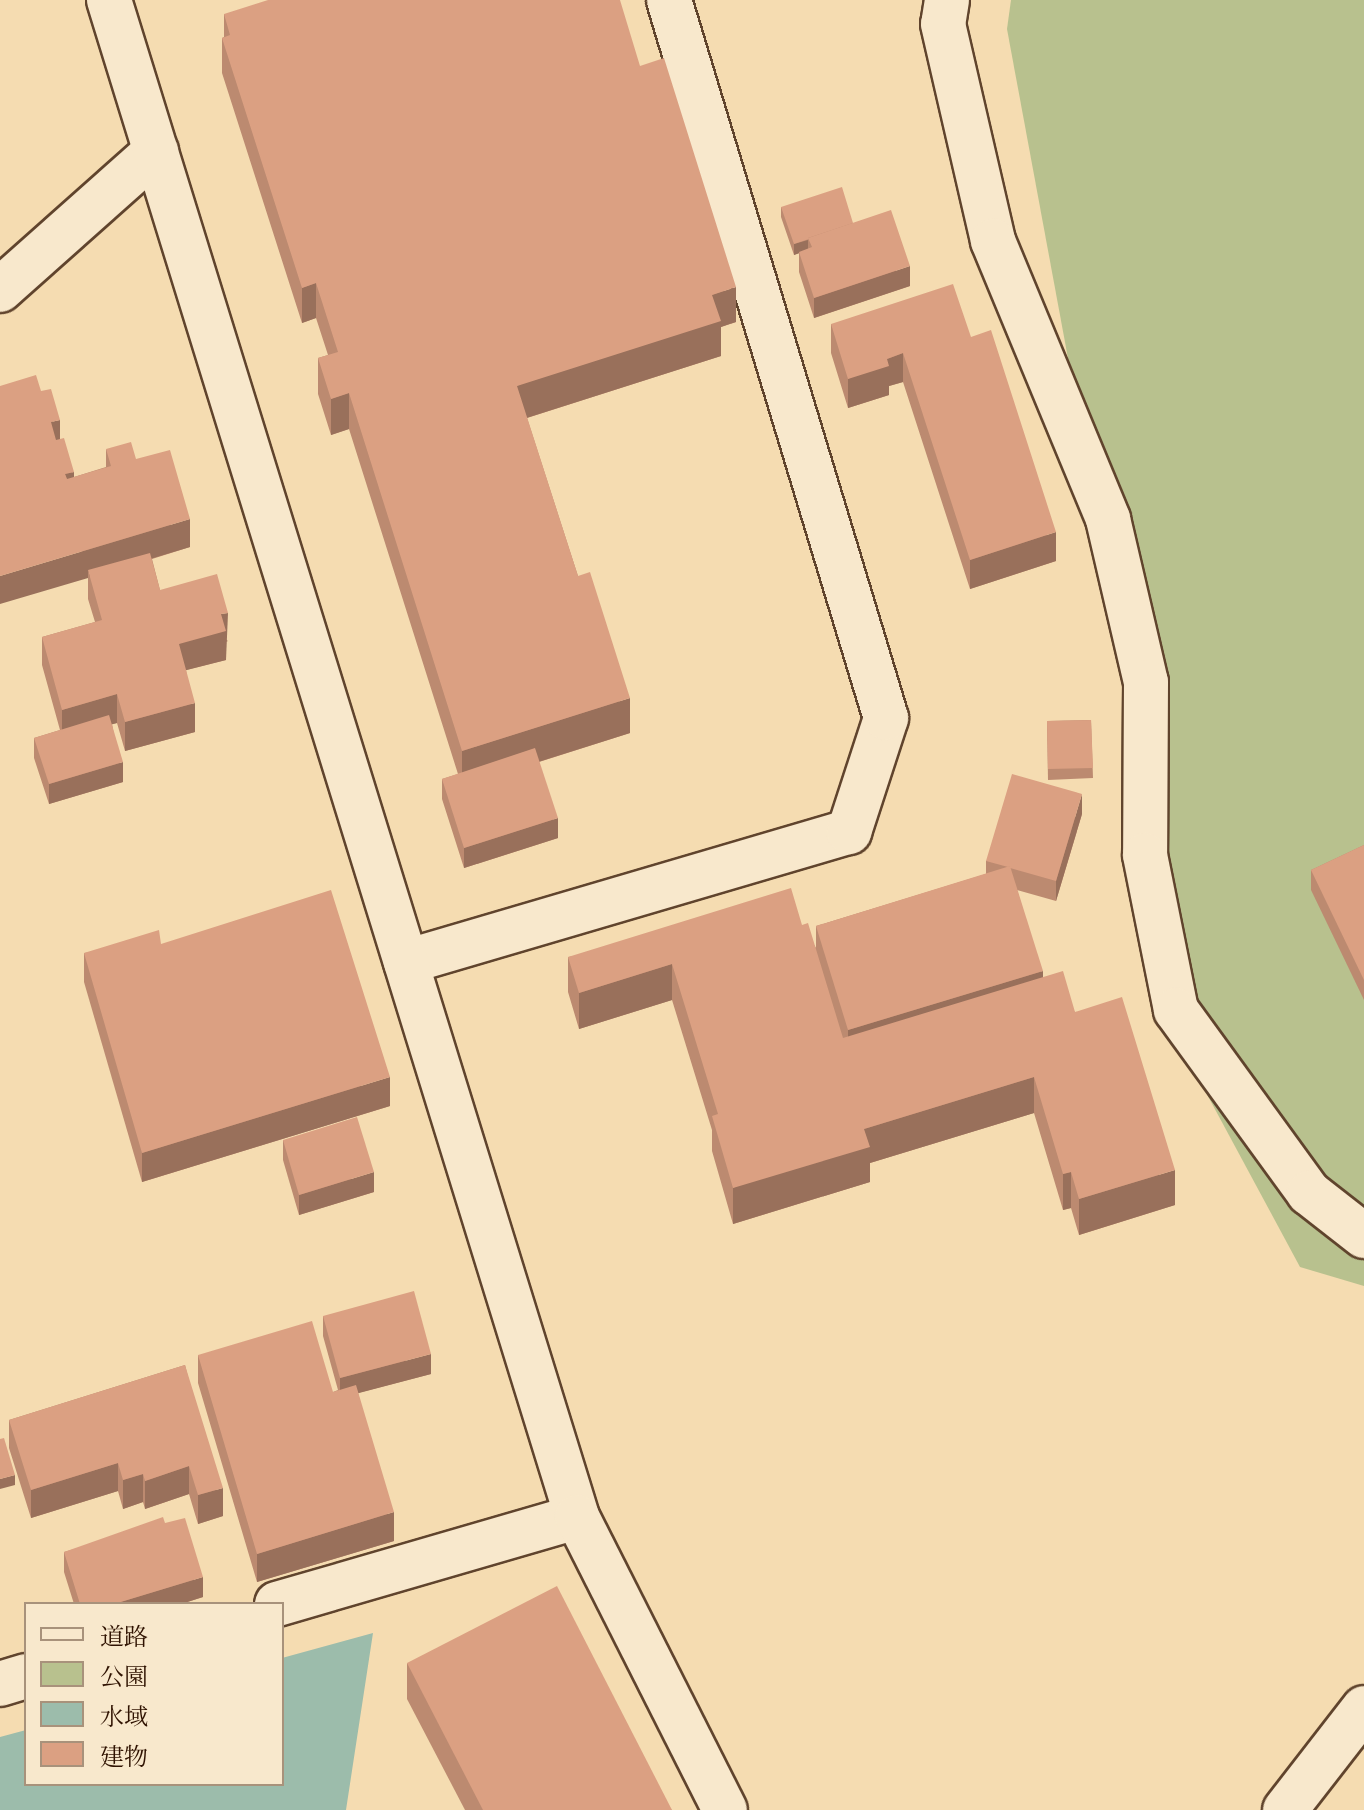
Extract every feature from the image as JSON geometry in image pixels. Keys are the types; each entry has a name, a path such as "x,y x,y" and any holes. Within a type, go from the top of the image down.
{"street":[{"path":"109,0 577,1517 725,1810"},
{"path":"406,962 849,832 886,718 669,0"},
{"path":"947,0 943,24 993,241 1108,519 1146,682 1145,855 1176,1010 1309,1193 1364,1236"},
{"path":"0,290 156,151"},
{"path":"284,1602 577,1517"},
{"path":"0,1684 24,1677"},
{"path":"1285,1810 1364,1708"}],"green space":[{"path":"1011,0 1364,0 1364,1286 1300,1267 1203,1087 1007,29"}],"water":[{"path":"373,1633 346,1810 0,1810 0,1737 24,1731 24,1786 284,1786 284,1657"}],"building":[{"path":"268,0 620,0 640,66 664,58 736,287 712,295 721,321 517,386 578,576 590,572 630,698 462,751 349,393 331,399 318,358 338,352 316,283 302,288 222,38 230,35 224,14"},
{"path":"842,187 853,223 794,244 781,207"},
{"path":"891,210 910,266 814,298 799,252 812,247 808,238"},
{"path":"953,284 971,337 991,330 1056,532 970,560 903,353 887,359 889,366 848,379 831,324"},
{"path":"36,375 41,391 51,389 60,420 51,422 56,440 64,438 74,472 65,474 67,479 111,466 106,449 131,442 136,459 170,450 190,519 0,576 0,386"},
{"path":"150,553 160,590 217,574 228,613 221,614 226,631 179,644 195,703 125,722 117,694 62,710 42,637 102,620 88,570"},
{"path":"109,715 123,762 49,784 34,738"},
{"path":"1091,720 1093,768 1048,769 1047,721"},
{"path":"535,748 558,818 464,848 442,779"},
{"path":"1012,774 1082,794 1056,881 986,861"},
{"path":"1364,845 1364,980 1311,870"},
{"path":"1010,866 1043,971 848,1030 816,926"},
{"path":"791,888 802,925 808,923 843,1038 1063,971 1075,1012 1122,997 1175,1170 1079,1199 1071,1172 1063,1174 1034,1077 864,1129 870,1147 733,1188 712,1116 718,1114 672,964 579,993 568,957"},
{"path":"331,890 390,1077 142,1153 84,953 159,930 161,944"},
{"path":"357,1117 374,1172 299,1195 283,1140"},
{"path":"414,1291 431,1354 340,1378 323,1316"},
{"path":"312,1321 333,1392 356,1385 394,1512 257,1554 198,1355"},
{"path":"185,1365 223,1488 198,1495 189,1466 145,1481 143,1474 123,1480 118,1463 31,1490 9,1420"},
{"path":"4,1438 15,1475 0,1479 0,1439"},
{"path":"163,1517 165,1523 185,1518 203,1577 121,1602 79,1602 64,1552"},
{"path":"557,1586 672,1810 483,1810 407,1663"}]}
